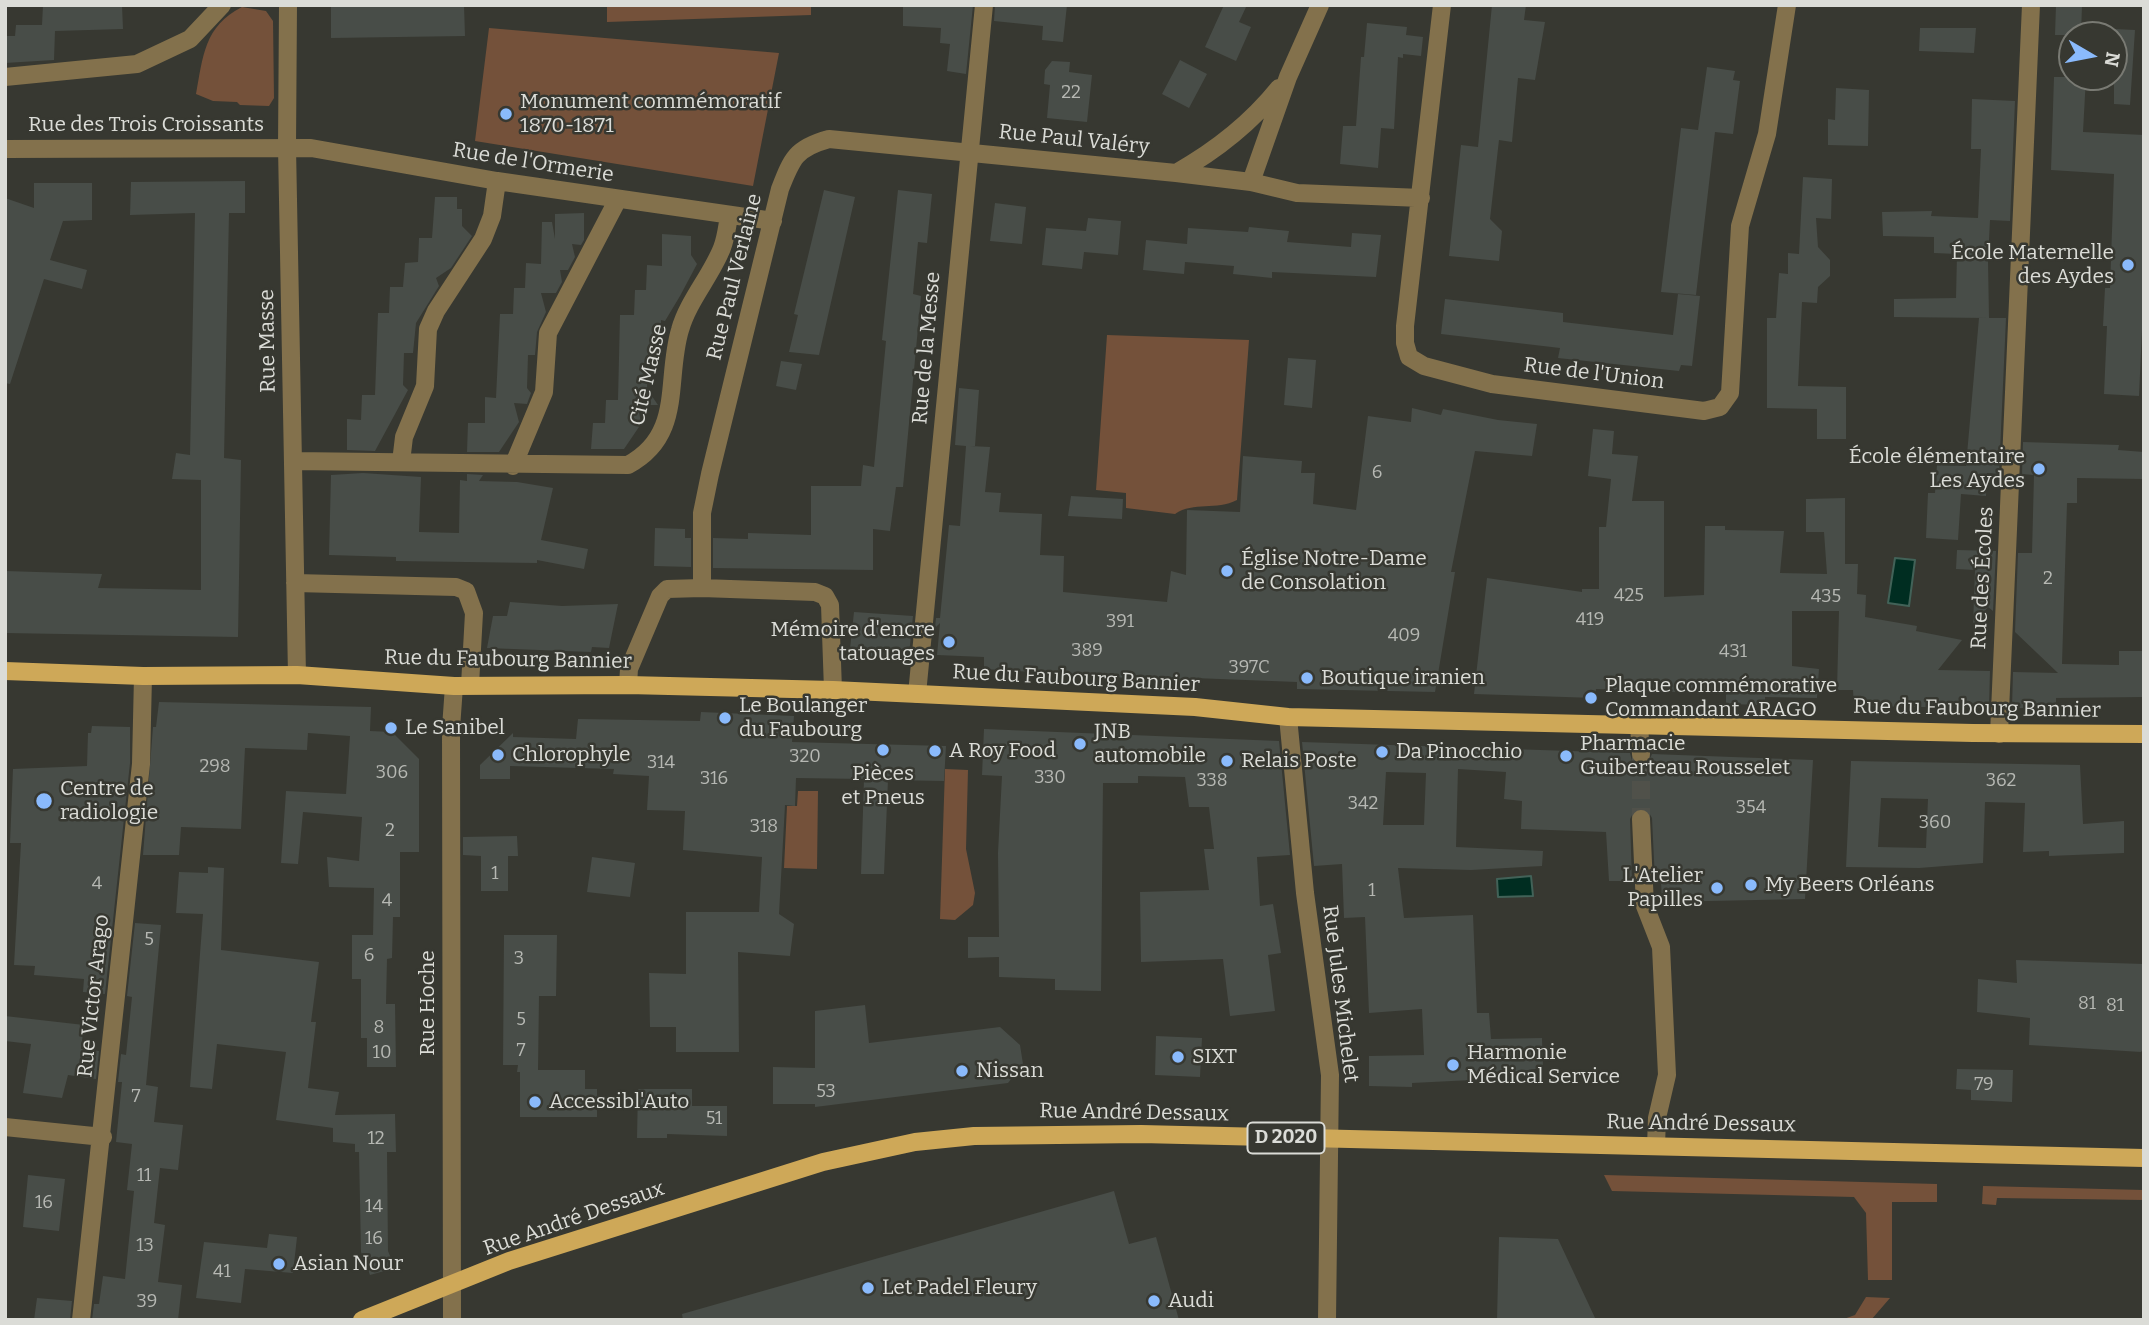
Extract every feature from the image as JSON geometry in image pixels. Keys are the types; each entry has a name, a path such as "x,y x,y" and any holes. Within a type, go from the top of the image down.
{"main road":[{"name":"Rue du Faubourg Bannier","path":"5,671 143,676 297,675 462,685 628,685 833,690 1195,707 1288,717 1999,734 2144,734"},
{"name":"Rue André Dessaux","path":"362,1320 452,1287 509,1261 823,1161 915,1142 974,1136 1049,1134 1331,1139 2144,1158"}],"street":[{"path":"5,77 137,64 190,39 222,5"},
{"name":"Rue Masse","path":"288,5 287,147 297,675"},
{"name":"Rue de la Messe","path":"917,694 984,5"},
{"name":"Rue Paul Valéry","path":"968,151 1251,183 1288,77 1320,5"},
{"name":"Rue de l'Union","path":"1442,5 1405,326 1405,343 1409,357 1424,366 1492,384 1704,411 1720,407 1730,393 1740,226 1767,134 1787,5"},
{"name":"Rue des Écoles","path":"1999,734 2031,5"},
{"name":"Rue Paul Valéry","path":"1176,173 1214,151 1240,130 1288,77"},
{"name":"Rue Paul Verlaine","path":"702,588 702,513 780,188 790,162 805,146 829,139 968,151"},
{"name":"Rue des Trois Croissants","path":"5,149 287,147"},
{"name":"Rue de l'Ormerie","path":"287,147 311,148 497,181 773,221"},
{"path":"401,462 404,437 425,386 428,330 436,311 483,239 492,216 497,181"},
{"path":"1251,183 1297,193 1421,198"},
{"path":"513,466 544,392 548,333 618,199"},
{"name":"Cité Masse","path":"293,461 513,466 628,465 644,456 657,442 668,413 680,330 723,247 729,216"},
{"name":"Rue Hoche","path":"295,583 456,587 466,591 474,613 462,685 451,728 452,1320"},
{"path":"628,685 629,669 660,596 667,590 702,588 815,592 825,596 830,604 833,690"},
{"name":"Rue Victor Arago","path":"81,1320 103,1137 141,764 143,676"},
{"name":"Rue Jules Michelet","path":"1288,717 1305,893 1330,1075 1327,1320"},
{"path":"1639,726 1641,754"},
{"path":"1641,820 1645,906 1661,947 1667,1075 1657,1118 1656,1146"},
{"path":"5,1127 103,1137"}],"shaded area":[{"path":"607,5 811,5 811,15 607,22"},
{"path":"242,7 266,11 273,21 274,98 269,106 213,101 196,94 207,44 220,23"},
{"path":"489,28 779,53 753,186 475,141"},
{"path":"1107,335 1249,340 1237,500 1221,505 1190,508 1175,514 1126,508 1126,493 1096,490"},
{"path":"1895,558 1915,560 1909,606 1888,603"},
{"path":"945,769 968,770 966,849 975,893 973,905 955,920 940,919"},
{"path":"798,791 818,791 817,869 784,868 787,806 797,806"},
{"path":"1531,876 1533,896 1498,897 1497,879"},
{"path":"1604,1175 1937,1184 1937,1202 1892,1202 1892,1280 1868,1280 1866,1213 1854,1197 1612,1191"},
{"path":"1983,1186 2144,1190 2144,1200 1997,1198 1996,1205 1982,1204"},
{"path":"1866,1297 1890,1298 1871,1320 1841,1320 1855,1315"}],"building":[{"path":"43,5 122,5 123,29 55,31 54,60 5,63 5,36 15,36 16,25 42,25"},
{"path":"331,5 464,5 465,36 331,38"},
{"path":"903,5 973,5 966,74 947,71 950,44 940,43 941,28 903,26"},
{"path":"995,5 1067,5 1063,42 1042,40 1043,26 994,21"},
{"path":"1224,5 1247,5 1239,22 1251,27 1236,61 1205,47"},
{"path":"1492,5 1526,5 1524,20 1545,22 1535,80 1518,78 1512,142 1499,140 1490,219 1502,231 1499,261 1449,256 1461,145 1478,147"},
{"path":"2056,5 2082,5 2081,21 2058,21 2058,35 2055,35"},
{"path":"1367,23 1407,27 1406,35 1423,37 1421,56 1403,54 1403,58 1398,57 1394,129 1381,128 1378,168 1340,164 1343,126 1356,126 1361,57 1364,57"},
{"path":"1920,28 1976,28 1974,53 1919,51"},
{"path":"2128,30 2135,30 2130,105 2114,104 2114,91 2128,91"},
{"path":"1180,60 1207,74 1189,108 1162,94"},
{"path":"1052,61 1070,62 1069,72 1092,75 1087,122 1047,118 1050,85 1044,84 1045,70"},
{"path":"1707,67 1735,71 1733,80 1740,81 1733,134 1715,132 1696,295 1661,292 1681,128 1698,130"},
{"path":"2054,77 2058,77 2058,91 2085,91 2083,132 2144,135 2144,286 2139,396 2104,394 2107,326 2103,326 2105,288 2110,288 2114,174 2051,170"},
{"path":"1836,88 1869,90 1868,146 1828,145 1828,119 1835,120"},
{"path":"1972,99 2015,101 2010,221 1990,220 1989,318 1894,317 1894,299 1956,298 1957,254 1934,253 1934,237 1883,236 1882,212 1932,211 1931,216 1978,218 1981,149 1971,149"},
{"path":"1803,177 1832,179 1831,219 1816,218 1818,247 1830,260 1830,276 1818,287 1817,303 1802,302 1798,386 1846,387 1846,439 1817,439 1817,409 1767,408 1767,318 1776,318 1779,273 1788,274 1788,253 1799,254"},
{"path":"245,181 245,213 229,213 224,458 241,460 238,637 5,633 5,571 102,574 98,588 201,590 201,480 172,479 176,453 190,455 195,213 130,215 131,182"},
{"path":"34,183 92,183 92,220 63,221 50,260 87,270 82,289 44,279 10,384 5,383 5,198 34,208"},
{"path":"824,190 855,197 819,355 789,352 798,315 794,314"},
{"path":"898,190 932,194 927,243 918,242 913,294 921,296 903,487 896,487 890,531 873,529 873,570 713,568 713,538 748,539 748,533 811,535 811,486 861,486 863,465 874,467 886,341 882,340"},
{"path":"435,197 457,197 457,209 462,209 462,226 472,236 451,268 436,278 439,286 416,323 413,353 404,353 403,385 408,390 375,451 347,450 347,419 361,420 362,395 375,395 378,313 389,313 390,287 403,287 405,263 418,262 419,238 432,238"},
{"path":"995,203 1026,207 1022,244 990,241"},
{"path":"584,213 584,240 581,245 572,244 575,257 568,270 560,270 562,282 556,293 541,293 546,312 537,332 535,355 528,355 527,388 531,393 527,404 514,403 519,422 499,452 467,452 468,423 485,423 485,397 496,398 500,314 513,314 514,288 525,288 526,263 541,264 542,222 552,222 555,239 555,214"},
{"path":"1088,218 1121,221 1118,255 1084,252 1082,269 1042,265 1046,228 1086,231"},
{"path":"1249,227 1289,231 1287,242 1351,247 1352,233 1381,235 1376,277 1272,272 1272,278 1233,274 1234,266 1185,262 1184,274 1143,270 1146,240 1187,244 1188,228 1248,232"},
{"path":"662,234 691,236 691,255 697,264 665,321 661,320 661,356 648,356 647,389 658,405 638,405 641,424 624,449 591,449 593,423 605,423 606,400 618,400 620,315 634,315 635,290 646,290 647,265 662,266"},
{"path":"1678,294 1700,296 1692,366 1681,365 1679,371 1558,358 1560,348 1441,334 1445,299 1563,313 1563,322 1673,335"},
{"path":"1979,318 2006,318 1999,474 1987,473 1986,496 1961,494 1958,540 1926,538 1928,493 1935,493 1937,465 1966,466"},
{"path":"1288,358 1316,360 1312,408 1284,405"},
{"path":"781,361 802,364 796,390 776,386"},
{"path":"959,388 979,390 975,446 970,446 990,447 985,492 1001,493 999,512 1042,514 1040,555 1064,556 1063,592 1167,602 1171,571 1186,575 1187,510 1240,512 1243,456 1302,461 1301,473 1315,473 1313,504 1356,510 1368,416 1411,422 1412,408 1441,415 1443,409 1498,420 1537,424 1532,456 1475,451 1451,572 1455,572 1435,692 1297,689 1297,682 1194,678 1193,682 984,669 984,657 937,655 940,623 935,628 936,618 940,618 949,525 960,526 966,446 955,445"},
{"path":"1593,429 1614,431 1612,454 1638,456 1632,501 1664,501 1664,597 1704,595 1705,526 1725,526 1725,530 1784,531 1780,573 1827,574 1824,532 1806,532 1806,499 1845,498 1845,564 1858,564 1857,594 1866,595 1865,617 1917,626 1916,631 1962,640 1938,670 1990,671 1989,708 1854,706 1853,690 1837,690 1839,611 1792,611 1792,666 1819,669 1817,698 1765,697 1765,705 1726,704 1726,694 1596,689 1595,698 1474,694 1487,578 1582,592 1582,589 1599,589 1599,527 1606,527 1611,479 1588,476"},
{"path":"2023,442 2119,445 2118,450 2144,452 2144,479 2077,478 2077,503 2067,503 2062,664 2119,665 2119,651 2144,651 2144,697 2056,698 2056,708 2012,708 2013,672 2058,673 2015,632 2018,553 2032,553 2034,475 2022,474"},
{"path":"363,473 421,477 419,532 459,533 460,480 467,481 467,474 483,475 479,481 517,482 553,488 541,540 588,549 584,569 537,560 537,563 396,561 396,557 329,555 331,475"},
{"path":"1071,496 1123,499 1122,519 1068,516"},
{"path":"655,528 685,529 685,538 691,538 691,567 654,566"},
{"path":"1957,550 1996,551 1993,611 1988,607 1973,626 1975,570 1956,569"},
{"path":"510,602 562,606 618,604 609,648 592,647 591,652 487,648 493,616 507,616"},
{"path":"854,612 913,616 909,655 902,662 849,658"},
{"path":"159,702 371,707 370,731 392,732 419,759 419,852 400,852 400,917 393,917 392,958 387,959 386,1004 395,1004 396,1067 367,1067 367,1038 361,1038 361,979 352,979 352,935 373,935 374,888 329,887 327,857 359,861 362,817 303,812 298,864 281,863 286,791 346,794 350,736 308,733 307,750 245,748 241,829 181,827 179,855 143,855 153,727 156,727"},
{"path":"701,712 794,716 792,742 946,746 944,781 888,780 884,874 861,874 864,779 796,778 795,806 785,805 779,914 794,924 790,956 738,952 739,1052 676,1052 676,1027 650,1027 649,973 686,974 686,912 759,912 762,857 683,850 685,811 647,810 649,776 613,774 614,769 510,766 510,779 480,779 480,765 513,733 513,737 576,739 578,719 700,721"},
{"path":"92,726 130,727 130,763 105,994 83,992 84,979 34,975 35,966 14,965 21,843 10,843 13,769 87,766 88,733 91,733"},
{"path":"984,729 1279,741 1290,855 1257,857 1260,906 1273,904 1281,953 1268,955 1275,1011 1230,1016 1223,959 1141,962 1140,892 1209,890 1204,849 1214,849 1209,807 1189,807 1185,777 1138,776 1138,783 1103,783 1101,991 1055,990 1055,979 999,977 999,957 968,958 968,937 999,937 998,853 1002,776 982,775"},
{"path":"1302,742 1630,753 1632,761 1641,765 1648,763 1652,754 1813,760 1805,899 1662,902 1661,881 1655,881 1652,818 1647,809 1635,809 1630,819 1632,881 1609,881 1606,832 1521,829 1522,801 1504,799 1506,772 1458,769 1456,847 1543,851 1542,866 1471,870 1398,868 1404,918 1473,915 1477,1013 1489,1013 1491,1039 1542,1038 1543,1068 1492,1075 1492,1079 1412,1083 1412,1087 1369,1086 1369,1056 1424,1055 1422,1009 1369,1013 1365,917 1344,918 1342,864 1314,866","holes":["1386,772 1426,773 1424,825 1383,825"]},
{"path":"1851,761 2080,765 2083,824 2124,821 2124,853 2049,856 2049,851 2023,852 2025,803 1985,802 1983,863 1919,868 1846,867","holes":["1881,798 1928,799 1926,848 1878,847"]},
{"path":"517,836 518,856 508,856 508,891 481,891 481,856 463,855 463,837"},
{"path":"592,857 635,863 630,897 587,892"},
{"path":"208,867 224,868 221,950 319,962 311,1022 316,1022 308,1088 339,1092 335,1115 395,1114 396,1152 387,1152 388,1251 395,1268 370,1275 361,1252 359,1152 355,1152 355,1144 333,1142 333,1128 276,1120 286,1052 217,1044 212,1089 190,1087 203,914 176,913 179,872 208,873"},
{"path":"135,923 161,925 146,1085 158,1087 154,1122 183,1125 178,1170 160,1168 154,1223 165,1225 158,1282 182,1285 178,1320 92,1320 94,1304 99,1304 103,1276 125,1279 134,1191 127,1190 132,1144 116,1142 122,1082 118,1082 121,1054 126,1055 132,997 127,996"},
{"path":"504,935 557,935 556,996 539,996 538,1070 585,1070 585,1089 597,1089 597,1117 520,1117 518,1065 503,1065"},
{"path":"2016,960 2144,964 2144,1048 2141,1052 2029,1045 2030,1018 1977,1012 1978,979 2017,983"},
{"path":"865,1005 869,1043 1000,1027 1020,1045 1023,1064 1008,1083 815,1107 815,1104 773,1104 773,1067 815,1068 815,1011"},
{"path":"5,1016 84,1025 81,1049 99,1051 96,1079 68,1075 62,1098 23,1093 31,1044 5,1041"},
{"name":"SIXT","path":"1156,1036 1202,1038 1200,1077 1155,1075"},
{"path":"1957,1069 2013,1070 2012,1102 1971,1100 1971,1090 1956,1089"},
{"path":"638,1089 692,1089 692,1106 727,1106 727,1136 667,1134 667,1138 637,1138"},
{"path":"28,1175 65,1179 59,1231 23,1227"},
{"path":"1114,1191 1129,1244 1156,1237 1179,1320 683,1320 682,1314"},
{"path":"269,1234 297,1237 293,1273 245,1269 241,1303 196,1298 204,1242 267,1248"},
{"path":"1499,1237 1558,1239 1596,1320 1497,1320"},
{"path":"37,1298 72,1301 70,1320 34,1320"}],"tunnel":[{"path":"1641,754 1641,819"}],"place":[{"name":"Monument commémoratif 1870-1871","path":"506,114"},
{"name":"École Maternelle des Aydes","path":"2128,265"},
{"name":"École élémentaire Les Aydes","path":"2039,469"},
{"name":"Église Notre-Dame de Consolation","path":"1227,571"},
{"name":"Mémoire d'encre tatouages","path":"949,642"},
{"name":"Boutique iranien","path":"1307,678"},
{"name":"Plaque commémorative Commandant ARAGO","path":"1591,698"},
{"name":"Le Boulanger du Faubourg","path":"725,718"},
{"name":"Le Sanibel","path":"391,728"},
{"name":"JNB automobile","path":"1080,744"},
{"name":"Pièces et Pneus","path":"883,750"},
{"name":"A Roy Food","path":"935,751"},
{"name":"Da Pinocchio","path":"1382,752"},
{"name":"Chlorophyle","path":"498,755"},
{"name":"Pharmacie Guiberteau Rousselet","path":"1566,756"},
{"name":"Relais Poste","path":"1227,761"},
{"name":"Centre de radiologie","path":"44,801"},
{"name":"My Beers Orléans","path":"1751,885"},
{"name":"L'Atelier Papilles","path":"1717,888"},
{"name":"SIXT","path":"1178,1057"},
{"name":"Harmonie Médical Service","path":"1453,1065"},
{"name":"Nissan","path":"962,1071"},
{"name":"Accessibl'Auto","path":"535,1102"},
{"name":"Asian Nour","path":"279,1264"},
{"name":"Let Padel Fleury","path":"868,1288"},
{"name":"Audi","path":"1154,1301"}]}
